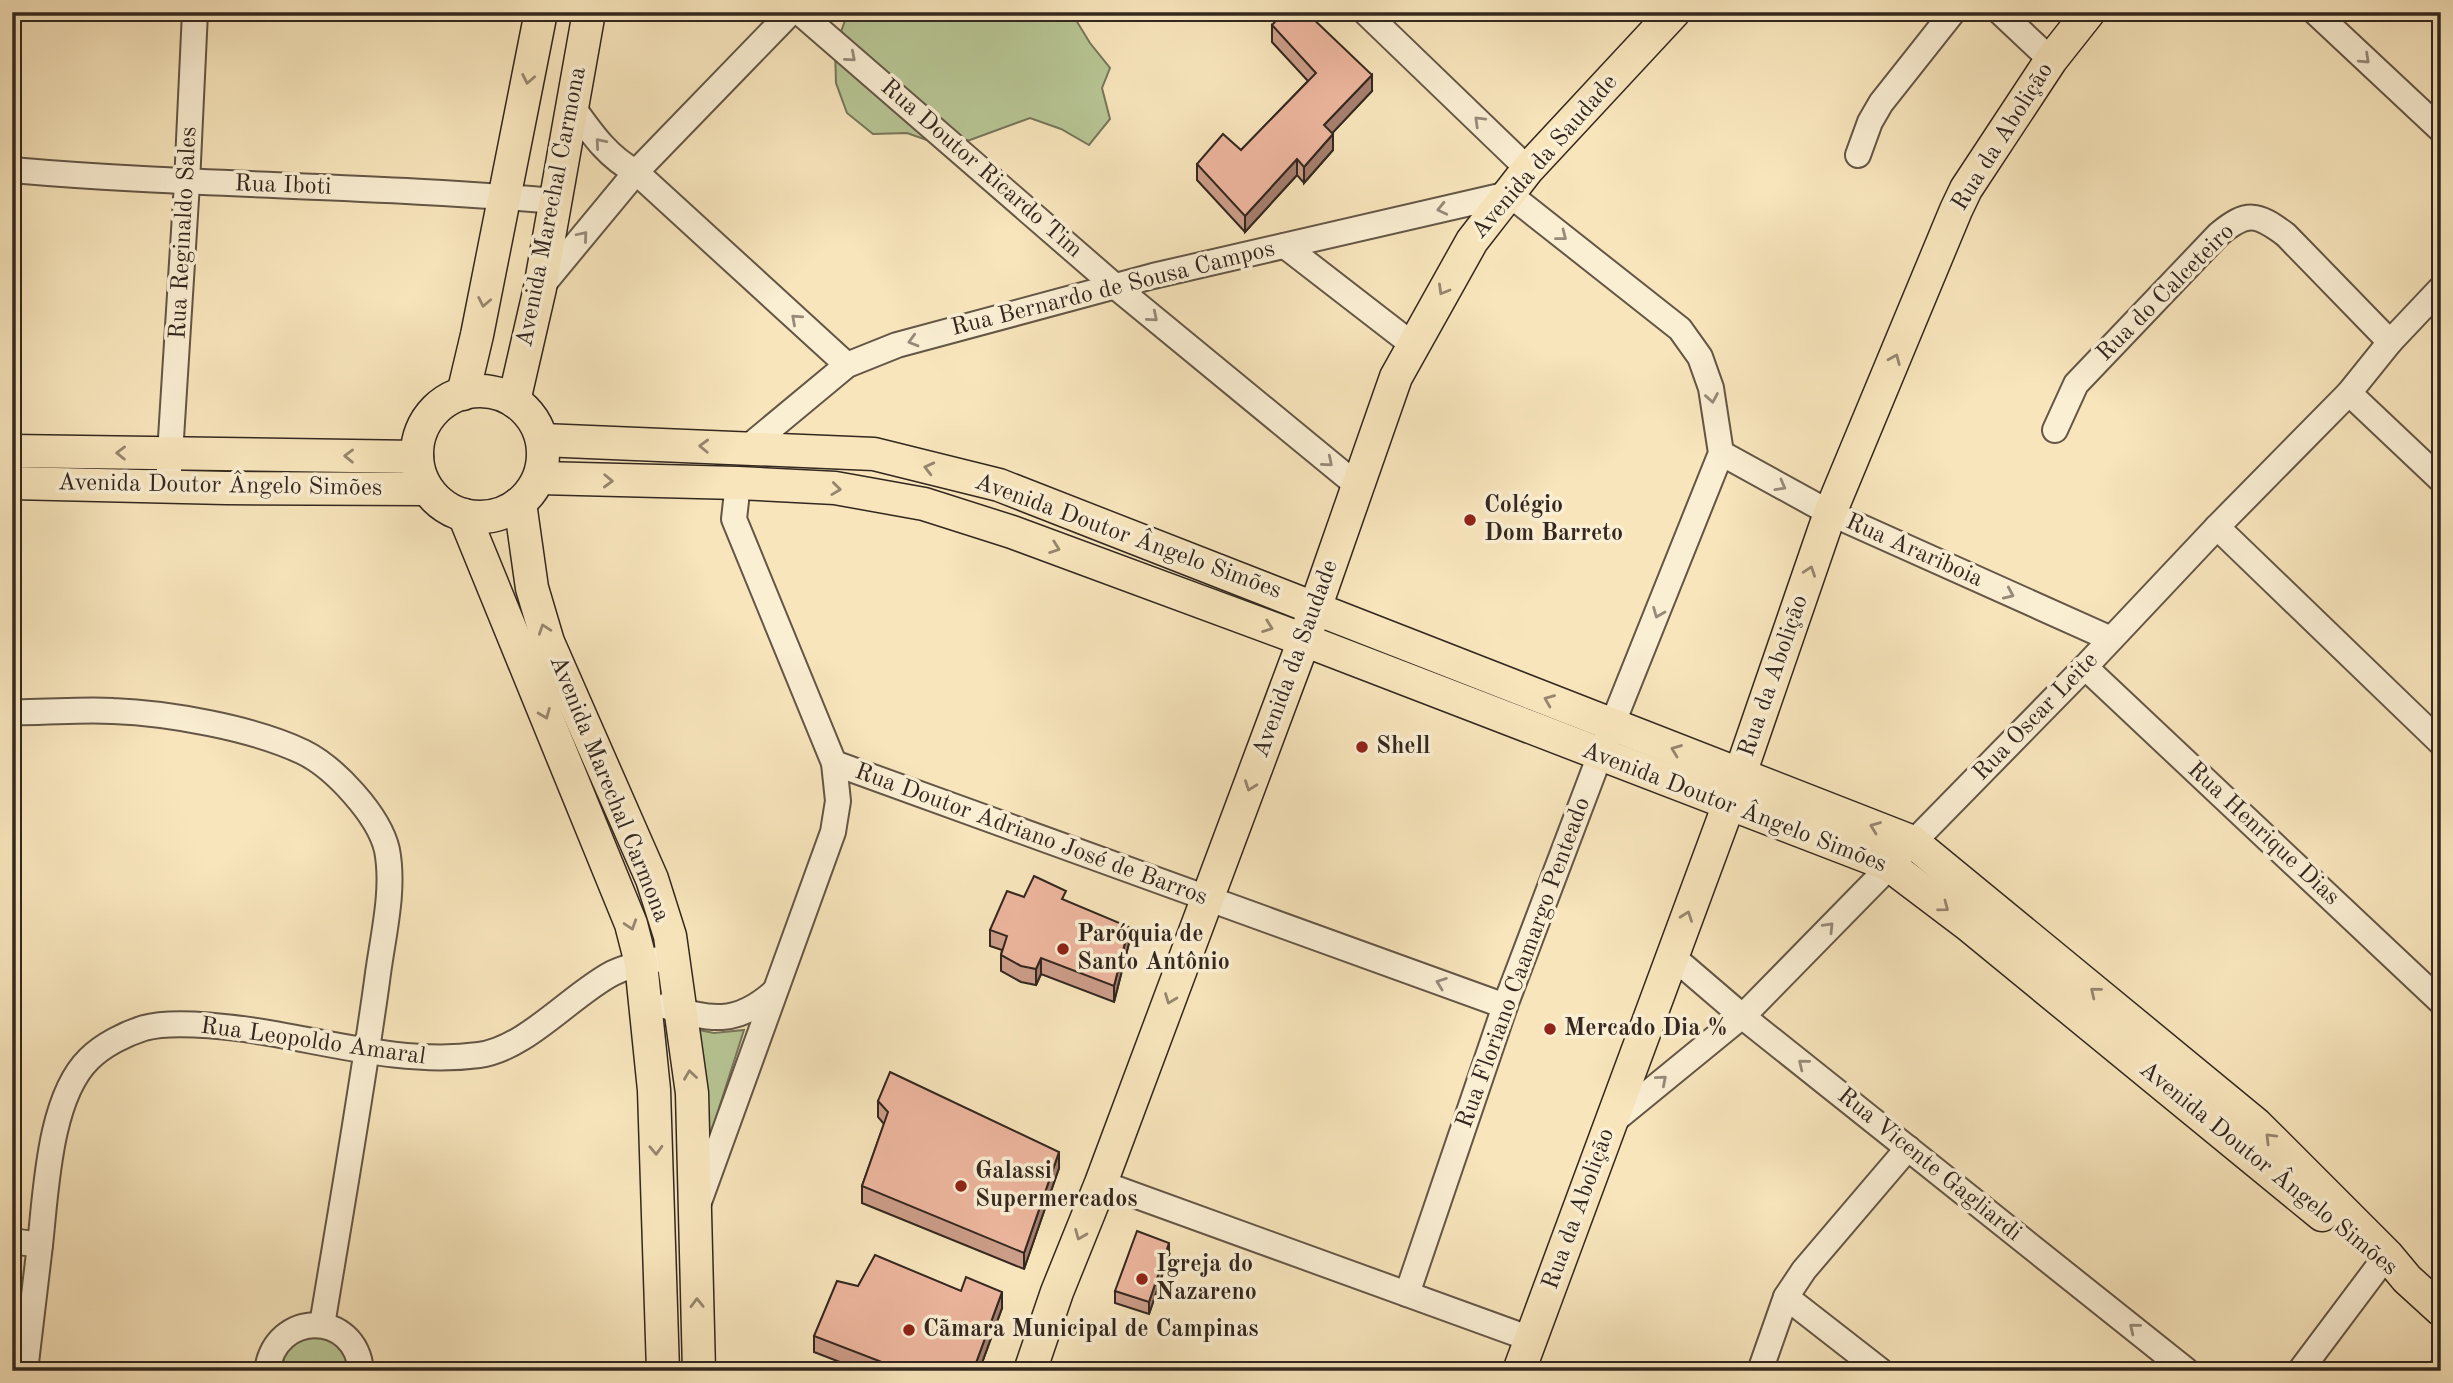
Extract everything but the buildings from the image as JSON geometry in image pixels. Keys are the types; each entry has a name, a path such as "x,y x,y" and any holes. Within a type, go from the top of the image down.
{"main road":[{"name":"Avenida Marechal Carmona","path":"463,394 541,12"},
{"name":"Avenida Marechal Carmona","path":"514,401 540,288 589,12"},
{"name":"Avenida da Saudade","path":"1030,1371 1057,1292 1101,1183 1304,640 1396,377 1472,241 1528,169 1674,12"},
{"name":"Rua da Abolição","path":"1519,1371 1740,774 1830,513 1956,209 1966,189 2051,60 2089,12"},
{"path":"477,391 496,393 514,401 529,414 542,440 540,478 520,503 502,513 483,517 464,515 446,507 427,489 421,476 417,457 419,438 427,419 440,405 463,394 477,391"},
{"name":"Avenida Doutor Ângelo Simões","path":"542,440 874,454 999,485 1913,842 2256,1124 2408,1281"},
{"name":"Avenida Doutor Ângelo Simões","path":"12,452 417,457"},
{"name":"Avenida Doutor Ângelo Simões","path":"540,478 835,488 924,504 1012,532 1304,640 1889,865 1967,924 2408,1281"},
{"name":"Avenida Doutor Ângelo Simões","path":"12,483 427,489"},
{"name":"Avenida Marechal Carmona","path":"520,503 532,588 548,642 652,879 662,906 673,956 692,1093 699,1371"},
{"name":"Avenida Marechal Carmona","path":"464,515 631,924 641,963 654,1090 663,1371"}],"street":[{"name":"Rua Reginaldo Sales","path":"168,486 195,12"},
{"path":"540,288 636,172 792,12"},
{"name":"Rua Doutor Ricardo Tim","path":"799,12 1116,286 1358,486"},
{"path":"1365,12 1528,169"},
{"path":"1858,155 1870,122 1881,103 1953,12"},
{"path":"2000,12 2051,60"},
{"path":"2315,12 2441,130"},
{"path":"572,106 604,149 623,166 636,172 847,365"},
{"name":"Rua Iboti","path":"12,170 187,183 400,190 554,201"},
{"path":"1509,194 1680,329 1700,357 1711,388 1721,453"},
{"name":"Rua Bernardo de Sousa Campos","path":"747,448 847,365 897,345 1116,286 1509,194"},
{"name":"Rua do Calceteiro","path":"2056,430 2076,383 2219,234 2236,220 2253,217 2269,222 2286,234 2390,342"},
{"path":"1285,246 1413,345"},
{"name":"Rua Oscar Leite","path":"1610,1125 1742,1016 2085,667 2349,393 2390,342 2441,288"},
{"path":"2349,393 2441,480"},
{"name":"Rua Arariboia","path":"1721,453 1830,513 2111,639"},
{"name":"Rua Floriano Caamargo Penteado","path":"1407,1294 1505,1006 1612,726 1721,453"},
{"path":"695,1212 834,832 838,801 834,763 734,519 738,483"},
{"path":"2217,527 2441,743"},
{"name":"Rua Henrique Dias","path":"2085,667 2441,1002"},
{"path":"12,712 112,710 207,723 269,740 303,752 329,768 370,815 386,847 390,878 367,1051 322,1325"},
{"name":"Rua Doutor Adriano José de Barros","path":"834,763 1505,1006"},
{"name":"Rua Leopoldo Amaral","path":"25,1371 56,1124 72,1084 88,1059 115,1040 146,1028 181,1024 260,1032 367,1051 438,1059 483,1055 512,1043 611,974 641,963 673,956"},
{"name":"Rua Vicente Gagliardi","path":"1672,956 1742,1016 2187,1371"},
{"path":"645,1001 713,1018 726,1018 758,1007 774,992"},
{"path":"1760,1371 1786,1297 1804,1270 1908,1148"},
{"path":"1101,1183 1531,1339"},
{"path":"12,1241 40,1245"},
{"path":"2300,1371 2408,1281"},
{"path":"1786,1297 1881,1371"},
{"path":"267,1371 269,1357 277,1342 289,1331 305,1325 322,1325 347,1337 355,1348 361,1371"}],"green space":[{"path":"848,12 1071,12 1090,43 1110,68 1102,88 1110,119 1089,145 1061,129 1030,118 970,140 938,144 907,133 873,134 847,113 836,83 835,49"},
{"path":"699,1030 714,1033 744,1030 705,1152"},
{"path":"303,1334 337,1336 354,1371 282,1371 285,1352"}],"railway":[{"path":"2425,1371 2441,1352"}],"place":[{"name":"Colégio Dom Barreto","path":"1470,520"},
{"name":"Shell","path":"1362,747"},
{"name":"Paróquia de Santo Antônio","path":"1063,949"},
{"name":"Mercado Dia %","path":"1550,1029"},
{"name":"Galassi Supermercados","path":"961,1186"},
{"name":"Igreja do Nazareno","path":"1142,1279"},
{"name":"Cãmara Municipal de Campinas","path":"909,1330"}]}
